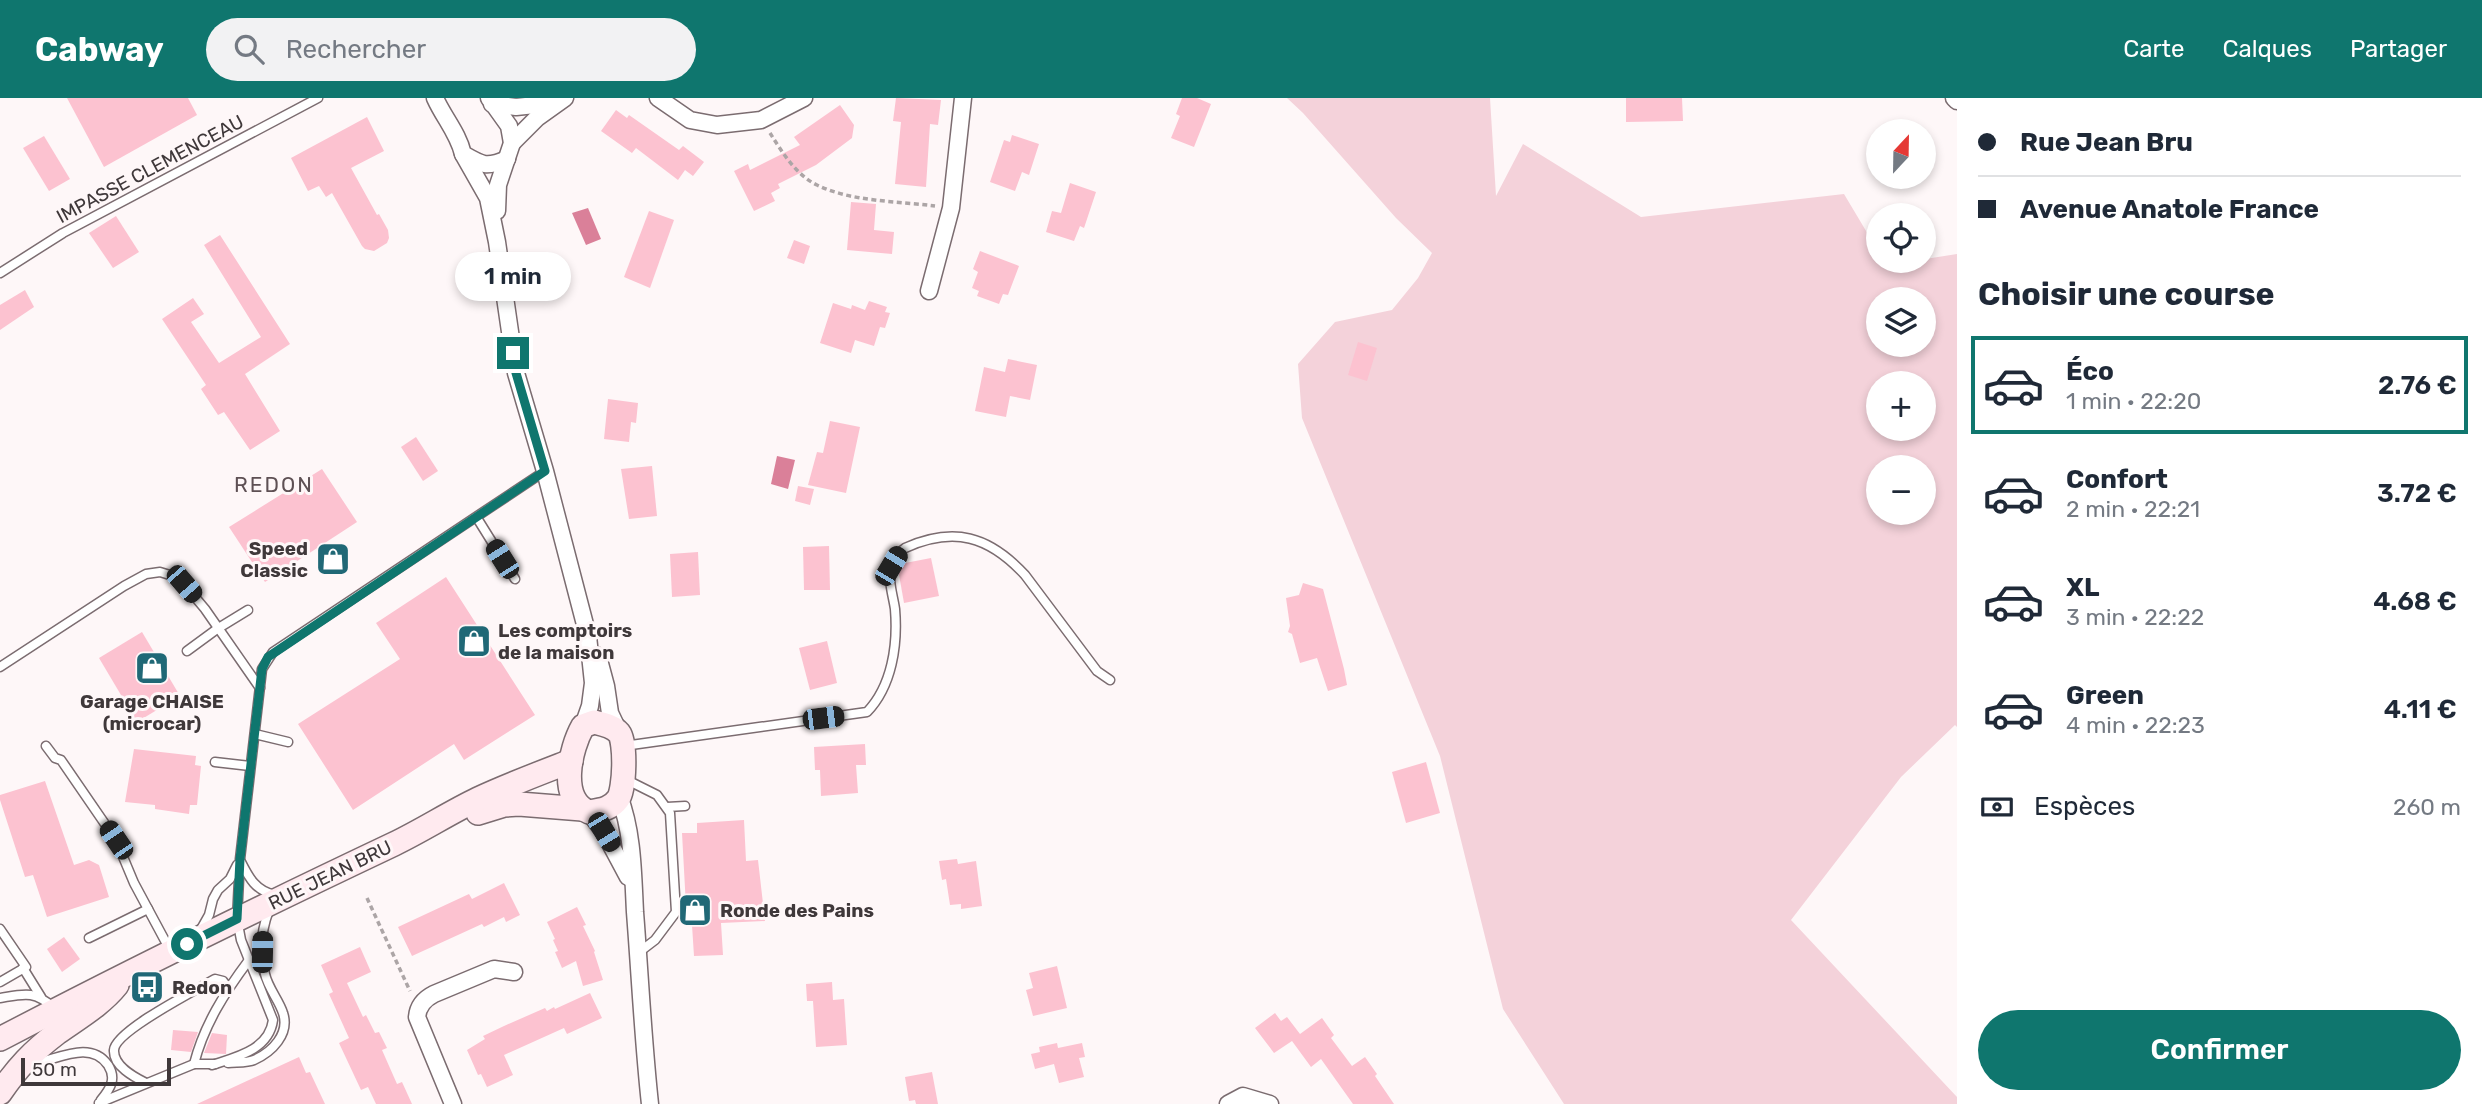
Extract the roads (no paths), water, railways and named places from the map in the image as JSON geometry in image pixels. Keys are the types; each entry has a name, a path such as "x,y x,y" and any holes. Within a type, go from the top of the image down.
{"street":[{"path":"423,98 456,132 463,155 488,198 516,373 588,636 593,683 590,706 577,736 571,761 571,796 618,855 634,889"},
{"path":"435,98 448,124"},
{"path":"658,98 690,120 717,125 761,120 804,98"},
{"path":"929,291 951,208 962,98"},
{"path":"463,155 488,165 509,151 529,125 561,100"},
{"path":"490,101 516,107 561,100"},
{"path":"490,101 509,126 509,151 496,195 497,242"},
{"path":"588,636 599,659 607,686 610,713 622,740 621,787 634,889 650,1104"},
{"path":"583,726 594,722 608,726 622,740"},
{"name":"RUE JEAN BRU","path":"0,1039 49,1003 123,977 425,829 478,799 571,761"},
{"path":"585,811 605,809 621,787"},
{"name":"RUE JEAN BRU","path":"425,829 504,805 519,804 585,811"},
{"path":"453,1104 417,1017 418,1009 425,998 494,969 514,972"},
{"name":"RUE JEAN BRU","path":"0,1082 56,1034 97,1005 123,977"},
{"name":"RUE JEAN BRU","path":"0,1093 19,1066"},
{"path":"1228,1104 1231,1100 1243,1096 1269,1104"}],"lane":[{"name":"IMPASSE CLEMENCEAU","path":"0,273 63,233 318,98"},
{"path":"212,1065 245,1054 264,1040 271,1031 273,1020 241,940 237,919 240,859 262,669 273,652 545,471"},
{"path":"477,517 515,579"},
{"path":"622,740 678,740 867,712 880,698 890,671 895,638 891,566 899,552 905,548 945,536 984,542 1013,562 1097,671 1110,680"},
{"path":"0,667 146,574 160,572 173,576 184,584 205,609 260,688"},
{"path":"187,651 248,610"},
{"path":"255,734 288,742"},
{"path":"46,746 55,758 61,760 116,840 134,883 171,952"},
{"path":"215,762 250,766"},
{"path":"621,787 657,794 670,813 676,912 655,940 638,953"},
{"path":"667,807 685,806"},
{"path":"99,1103 194,1064 252,1061 270,1051 284,1033 283,1013 265,976 262,952 262,929 277,900 251,881 240,859"},
{"path":"194,941 209,915 218,890 230,879 240,859"},
{"path":"89,938 148,909"},
{"path":"0,929 26,967 0,982"},
{"path":"194,1064 199,1041 228,988 249,960"},
{"path":"23,968 49,1003"},
{"path":"146,1083 116,1061 114,1048 119,1037 215,979 223,981 228,988"},
{"path":"0,998 27,994 49,1003"},
{"path":"19,1066 88,1051 99,1054 110,1068 113,1083 99,1103"}],"place":[{"name":"Speed Classic","path":"333,559"},
{"name":"Les comptoirs de la maison","path":"474,641"},
{"name":"Garage CHAISE (microcar)","path":"152,668"},
{"name":"Ronde des Pains","path":"695,910"},
{"name":"Redon","path":"147,987"}],"district":[{"name":"REDON","path":"274,484"}]}
